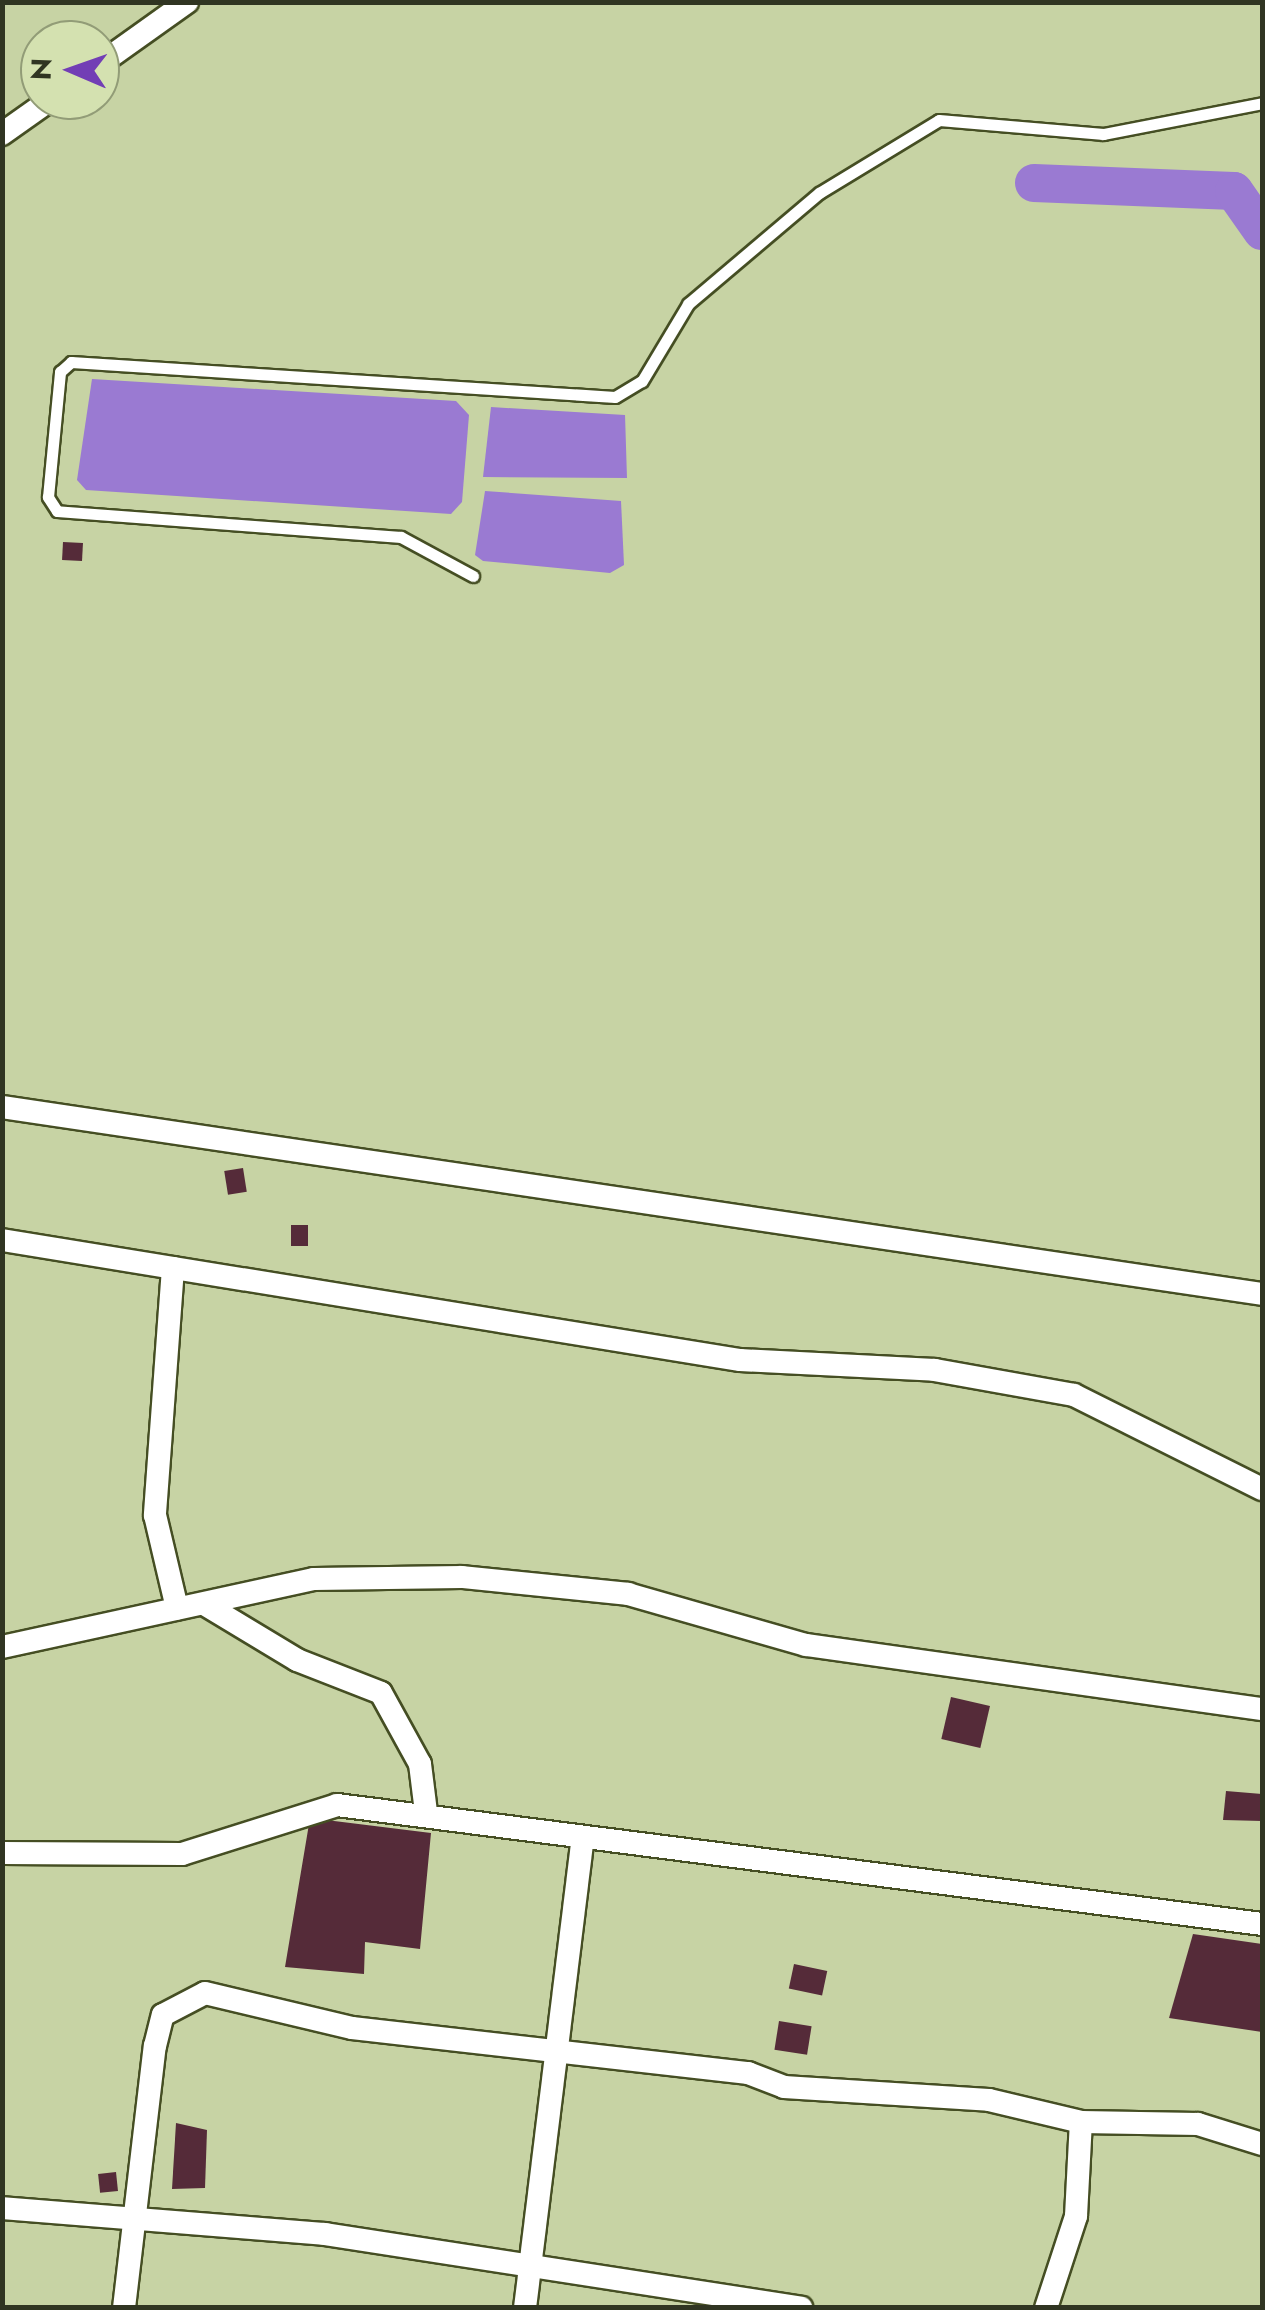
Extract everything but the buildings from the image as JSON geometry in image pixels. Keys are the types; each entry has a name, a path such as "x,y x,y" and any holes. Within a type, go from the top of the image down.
{"street":[{"path":"120,50 187,2"},
{"path":"2,1107 1262,1294"},
{"path":"2,1240 740,1360 935,1370 1074,1395 1262,1489"},
{"path":"173,1268 155,1514 177,1608"},
{"path":"2,1646 340,1575 610,1591 806,1644 1262,1708"},
{"path":"206,1605 297,1660 381,1692 420,1764 426,1812"},
{"path":"2,1853 182,1854 337,1805 426,1812 582,1843 840,1866 1262,1924"},
{"path":"526,2308 582,1843"},
{"path":"124,2308 154,2046 164,2015 180,2000 205,1993 352,2028 748,2073 784,2087 990,2100 1081,2122 1198,2124 1262,2144"},
{"path":"1046,2308 1076,2216 1081,2122"},
{"path":"2,2208 135,2218 531,2262 801,2308"}],"lane":[{"path":"473,576 401,537 57,511 48,497 60,372 71,362 616,397 642,382 688,304 819,193 939,120 1104,134 1262,103"}],"shaded area":[{"path":"92,379 456,401 469,415 462,502 451,514 86,490 77,480"},
{"path":"491,407 625,415 627,478 483,477"},
{"path":"485,491 621,501 624,565 610,573 483,561 475,555"}],"waterway":[{"path":"1034,183 1234,191 1262,231"}]}
